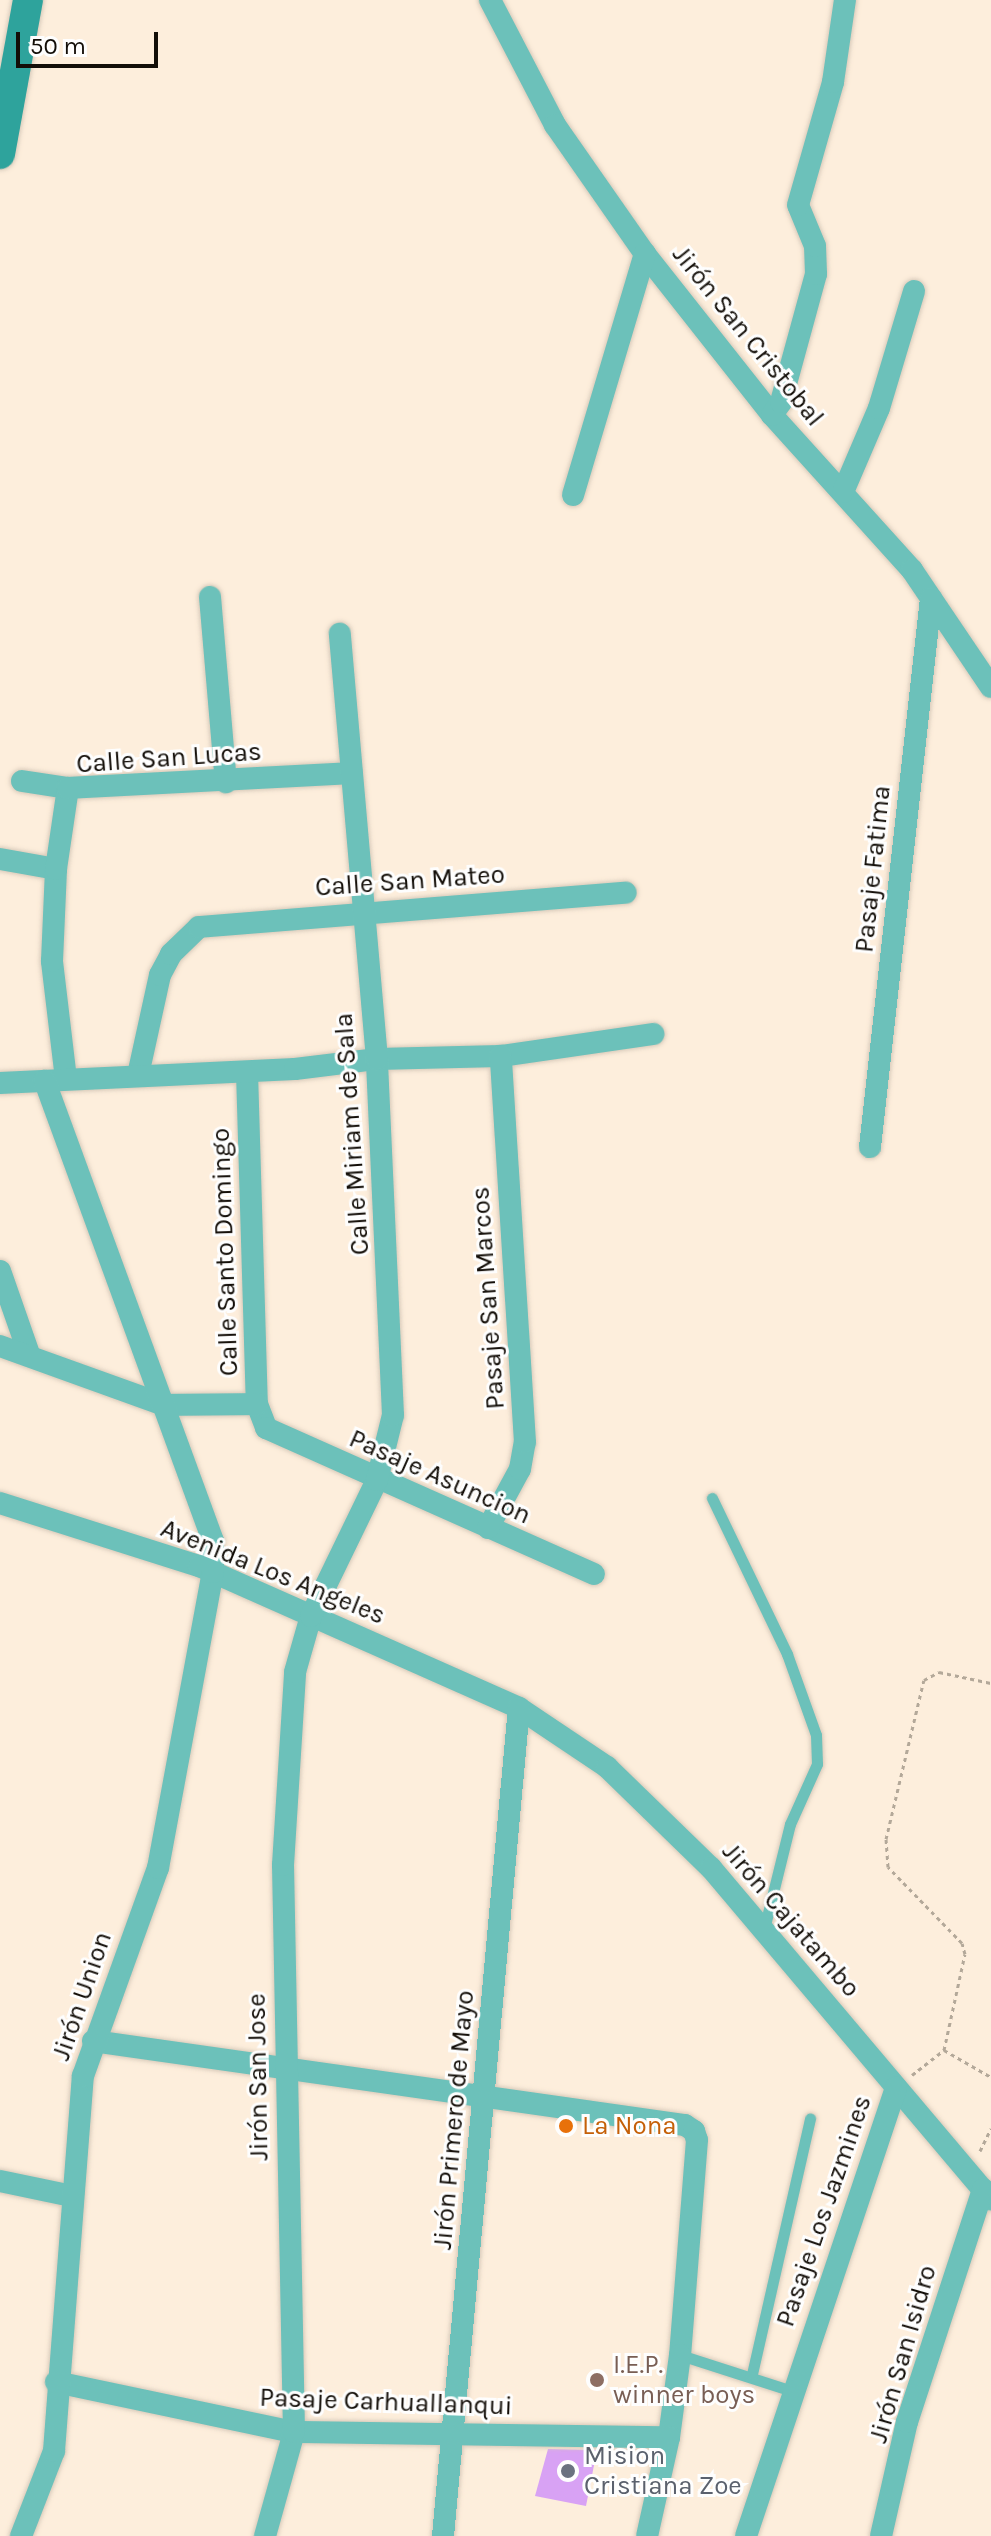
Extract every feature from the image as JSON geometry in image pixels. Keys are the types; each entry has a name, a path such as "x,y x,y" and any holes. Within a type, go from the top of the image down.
{"street":[{"path":"0,154 28,0"},
{"name":"Jirón San Cristobal","path":"490,0 555,125 645,254 772,415 843,492 931,598 991,687"},
{"path":"772,415 781,402 816,274 815,246 801,220 799,197 833,82 845,0"},
{"path":"573,495 645,254"},
{"path":"843,492 879,408 914,291"},
{"path":"210,597 226,782"},
{"name":"Pasaje Fatima","path":"870,1147 931,598"},
{"name":"Calle Miriam de Sala","path":"311,1616 377,1480 393,1415 395,1363 377,1059 340,634"},
{"name":"Calle San Lucas","path":"56,1080 52,961 56,869 68,788 352,773"},
{"path":"22,781 68,788"},
{"path":"0,859 56,869"},
{"name":"Calle San Mateo","path":"138,1075 160,975 171,954 199,927 626,893"},
{"path":"0,1083 247,1072 377,1059 501,1056 653,1034"},
{"name":"Pasaje San Marcos","path":"488,1528 520,1469 525,1442 501,1056"},
{"name":"Calle Santo Domingo","path":"247,1072 257,1404 266,1428"},
{"name":"Jirón Union","path":"21,2536 54,2451 56,2382 83,2076 93,2041 158,1868 213,1572 213,1541 164,1405 56,1080"},
{"path":"0,1271 29,1354"},
{"path":"0,1346 164,1405 257,1404"},
{"name":"Pasaje Asuncion","path":"266,1428 594,1574"},
{"name":"Avenida Los Angeles","path":"0,1503 213,1572 519,1708"},
{"name":"Jirón San Jose","path":"265,2536 294,2432 283,1865 295,1672 311,1616"},
{"name":"Jirón Cajatambo","path":"519,1708 607,1767 711,1868 981,2187"},
{"name":"Jirón Primero de Mayo","path":"443,2536 455,2435 519,1708"},
{"path":"93,2041 685,2125 694,2131 697,2140 680,2355 669,2437 647,2536"},
{"name":"Pasaje Los Jazmines","path":"746,2536 896,2087"},
{"path":"0,2181 72,2196"},
{"name":"Jirón San Isidro","path":"881,2536 907,2422 981,2187"},
{"name":"Pasaje Carhuallanqui","path":"56,2382 294,2432 669,2437"}],"lane":[{"path":"712,1498 787,1654 816,1735 817,1764 790,1824 764,1929"},
{"path":"752,2374 810,2118"},
{"path":"680,2355 752,2374 792,2391"}],"path":[{"path":"896,2087 944,2050 965,1954 962,1943 888,1867 886,1839 924,1680 939,1672 991,1683"},
{"path":"944,2050 991,2077"},
{"path":"981,2187 991,2128"}],"building":[{"name":"Mision Cristiana Zoe","path":"548,2449 597,2450 586,2506 535,2496"}],"place":[{"name":"La Nona","path":"566,2126"},
{"name":"I.E.P. winner boys","path":"597,2380"},
{"name":"Mision Cristiana Zoe","path":"568,2471"}]}
